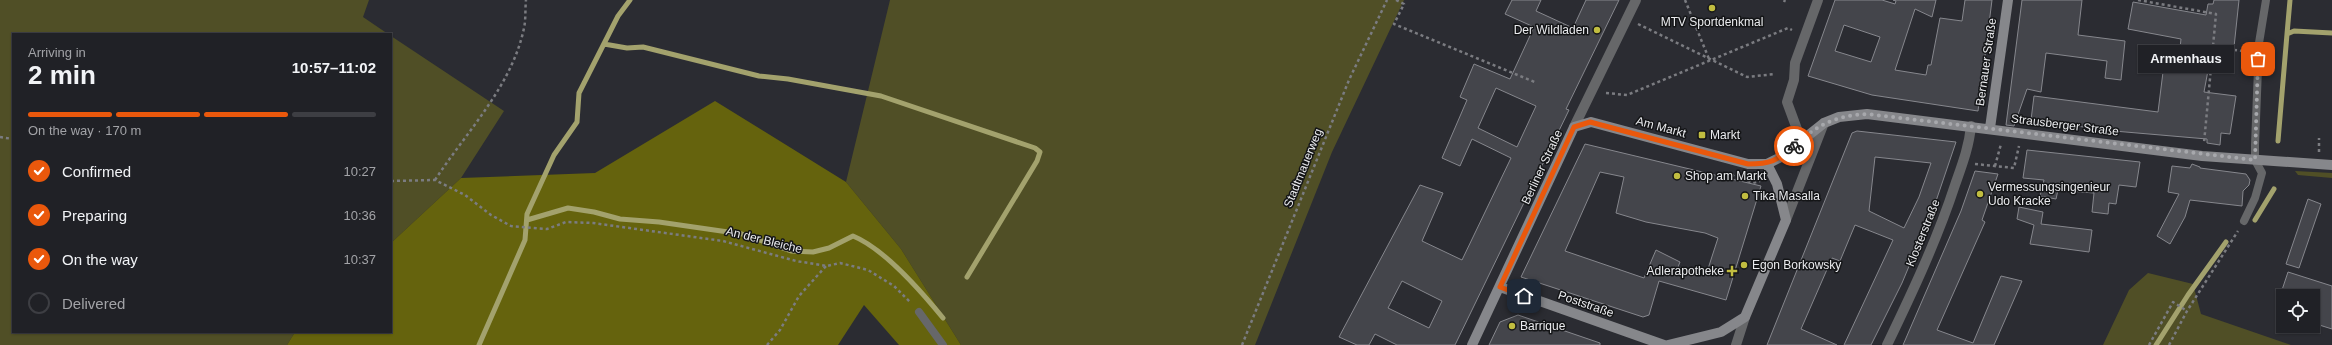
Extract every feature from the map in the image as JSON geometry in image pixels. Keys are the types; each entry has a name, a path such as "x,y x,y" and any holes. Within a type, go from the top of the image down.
{"street":[{"name":"Berliner Straße","path":"1472,345 1574,127 1636,0"},
{"path":"1786,220 1777,184 1767,164 1781,157 1801,140 1786,102 1794,80 1795,63 1818,0"},
{"name":"Bernauer Straße","path":"1990,128 2008,0"},
{"name":"Strausberger Straße","path":"1801,140 1824,123 1843,116 1867,114 1990,128 2202,156 2332,165"},
{"name":"Am Markt","path":"1574,127 1590,122 1748,164 1767,164"},
{"path":"1736,345 1745,317 1786,220 1824,123"},
{"name":"Klosterstraße","path":"1887,345 1918,280 1949,203 1969,143 1971,126"},
{"name":"Poststraße","path":"1500,287 1664,345"},
{"path":"1668,345 1721,332 1745,317"}],"lane":[{"path":"2244,221 2255,198 2262,173 2255,160 2259,43 2266,0"},
{"path":"919,312 943,345"}],"path":[{"path":"392,181 435,180 482,114 510,69 524,27 526,0"},
{"name":"Stadtmauerweg","path":"1242,345 1349,80 1387,0"},
{"path":"1396,0 1404,4 1394,24 1537,83"},
{"path":"1685,0 1710,60"},
{"path":"2138,0 2216,14 2211,78 2202,156"},
{"path":"1627,19 1748,77 1775,74"},
{"path":"1606,93 1627,95 1788,28 1792,30"},
{"path":"2234,50 2243,51"},
{"path":"0,137 12,139"},
{"path":"2318,152 2319,138"},
{"path":"1995,166 2002,143"},
{"path":"1962,163 2014,168 2019,145"},
{"path":"1732,174 1734,178 1753,183 1760,181"},
{"name":"An der Bleiche","path":"435,180 465,194 491,215 511,226 547,229 566,222 593,223 667,232 723,241 796,261 827,266 840,263 868,270 894,286 919,312"},
{"path":"2169,345 2187,311 2222,259 2244,221"},
{"path":"767,345 780,330 799,296 827,266"},
{"path":"2149,345 2172,302 2187,311"}],"shaded area":[{"path":"0,0 369,0 363,17 387,33 12,33 12,333 294,333 287,345 0,345"},
{"path":"890,0 1404,0 1332,152 1255,345 961,345 901,249 846,182"},
{"path":"392,37 504,111 461,178 392,242"},
{"path":"715,101 846,182 901,249 961,345 899,345 864,305 838,345 287,345 294,333 392,333 392,242 461,178 595,173"},
{"path":"2295,171 2332,173 2332,178 2298,175"},
{"path":"2148,273 2193,284 2201,314 2291,345 2103,345 2129,290"}],"building":[{"path":"1512,0 1541,0 1536,11 1573,28 1586,0 1619,0 1566,109 1569,110 1455,345 1397,345 1375,334 1369,345 1357,345 1339,337 1420,185 1443,193 1422,241 1462,260 1511,158 1472,139 1460,166 1442,158 1467,100 1460,97 1474,64 1510,79 1534,27 1505,14","holes":["1496,88 1536,106 1517,147 1478,128","1402,281 1442,301 1429,328 1388,308"]},
{"path":"1835,0 1882,0 1895,4 1896,1 1893,0 1936,0 1932,17 1915,9 1895,70 1926,75 1928,65 1931,65 1940,18 1962,21 1965,0 1992,0 1978,111 1872,95 1808,76","holes":["1844,25 1880,37 1871,62 1835,51"]},
{"path":"2022,0 2082,0 2078,35 2125,41 2121,80 2105,78 2107,61 2046,53 2041,92 2027,89 2014,126 2006,125"},
{"path":"2214,0 2239,0 2232,66 2209,65 2204,92 2236,96 2230,134 2221,133 2220,145 2207,143 2207,139 2114,131 2031,120 2034,96 2158,112 2164,64 2178,66 2181,39 2128,29 2133,2 2206,15 2208,4 2213,4"},
{"path":"1857,131 1956,142 1935,204 1902,283 1871,345 1844,345 1893,240 1855,225 1840,261 1832,258 1801,329 1837,345 1767,345 1852,133","holes":["1875,157 1931,163 1919,197 1904,228 1869,211"]},
{"path":"1585,144 1761,186 1726,300 1659,281 1649,315 1643,317 1521,277","holes":["1600,172 1624,177 1616,213 1646,222 1705,233 1718,238 1706,275 1678,267 1680,262 1656,250 1644,278 1565,251"]},
{"path":"2027,150 2140,162 2136,187 2119,185 2116,204 2109,203 2108,214 2092,212 2094,193 2058,190 2056,199 2040,196 2044,180 2023,178"},
{"path":"2192,164 2200,168 2246,174 2250,180 2249,185 2243,191 2242,206 2190,200 2185,217 2170,244 2157,236 2179,194 2168,192 2172,166 2190,168"},
{"path":"1975,171 1998,174 1982,220 1985,222 1937,330 1973,343 2001,276 2022,281 1994,345 1903,345 1961,211"},
{"path":"2308,199 2321,204 2299,268 2286,264"},
{"path":"2019,207 2043,212 2041,224 2092,230 2089,252 2030,244 2034,225 2017,219"},
{"path":"2288,272 2332,286 2332,329 2320,325 2320,289 2282,289"},
{"path":"1518,315 1600,343 1600,345 1489,345 1500,322"}],"waterway":[{"path":"479,345 525,240 527,214 554,155 577,122 579,93 618,16 630,0"},
{"path":"2287,34 2290,0"},
{"path":"2278,141 2287,34 2294,31 2332,33"},
{"path":"604,44 627,48 643,47 759,76 788,79 881,96 1035,148 1040,152 1037,161 967,277"},
{"path":"2255,220 2274,189"},
{"path":"527,220 568,208 594,212 620,219 659,222 742,234 791,251 813,252 829,248 853,236 877,250 890,261 902,272 943,318"},
{"path":"2156,345 2188,295 2226,242"}],"way so far":[{"path":"1794,146 1824,123 1843,116 1867,114 1990,128 2202,156 2255,160 2258,59"}],"place":[{"name":"MTV Sportdenkmal","path":"1712,8"},
{"name":"Der Wildladen","path":"1597,30"},
{"name":"Armenhaus","path":"2258,59"},
{"name":"Markt","path":"1702,135"},
{"name":"Shop am Markt","path":"1677,176"},
{"name":"Vermessungsingenieur Udo Kracke","path":"1980,194"},
{"name":"Tika Masalla","path":"1745,196"},
{"name":"Egon Borkowsky","path":"1744,265"},
{"name":"Adlerapotheke","path":"1732,271"},
{"name":"Barrique","path":"1512,326"}],"route":[{"path":"1524,296 1500,287 1574,127 1590,122 1748,164 1767,164 1781,157 1794,146"}]}
